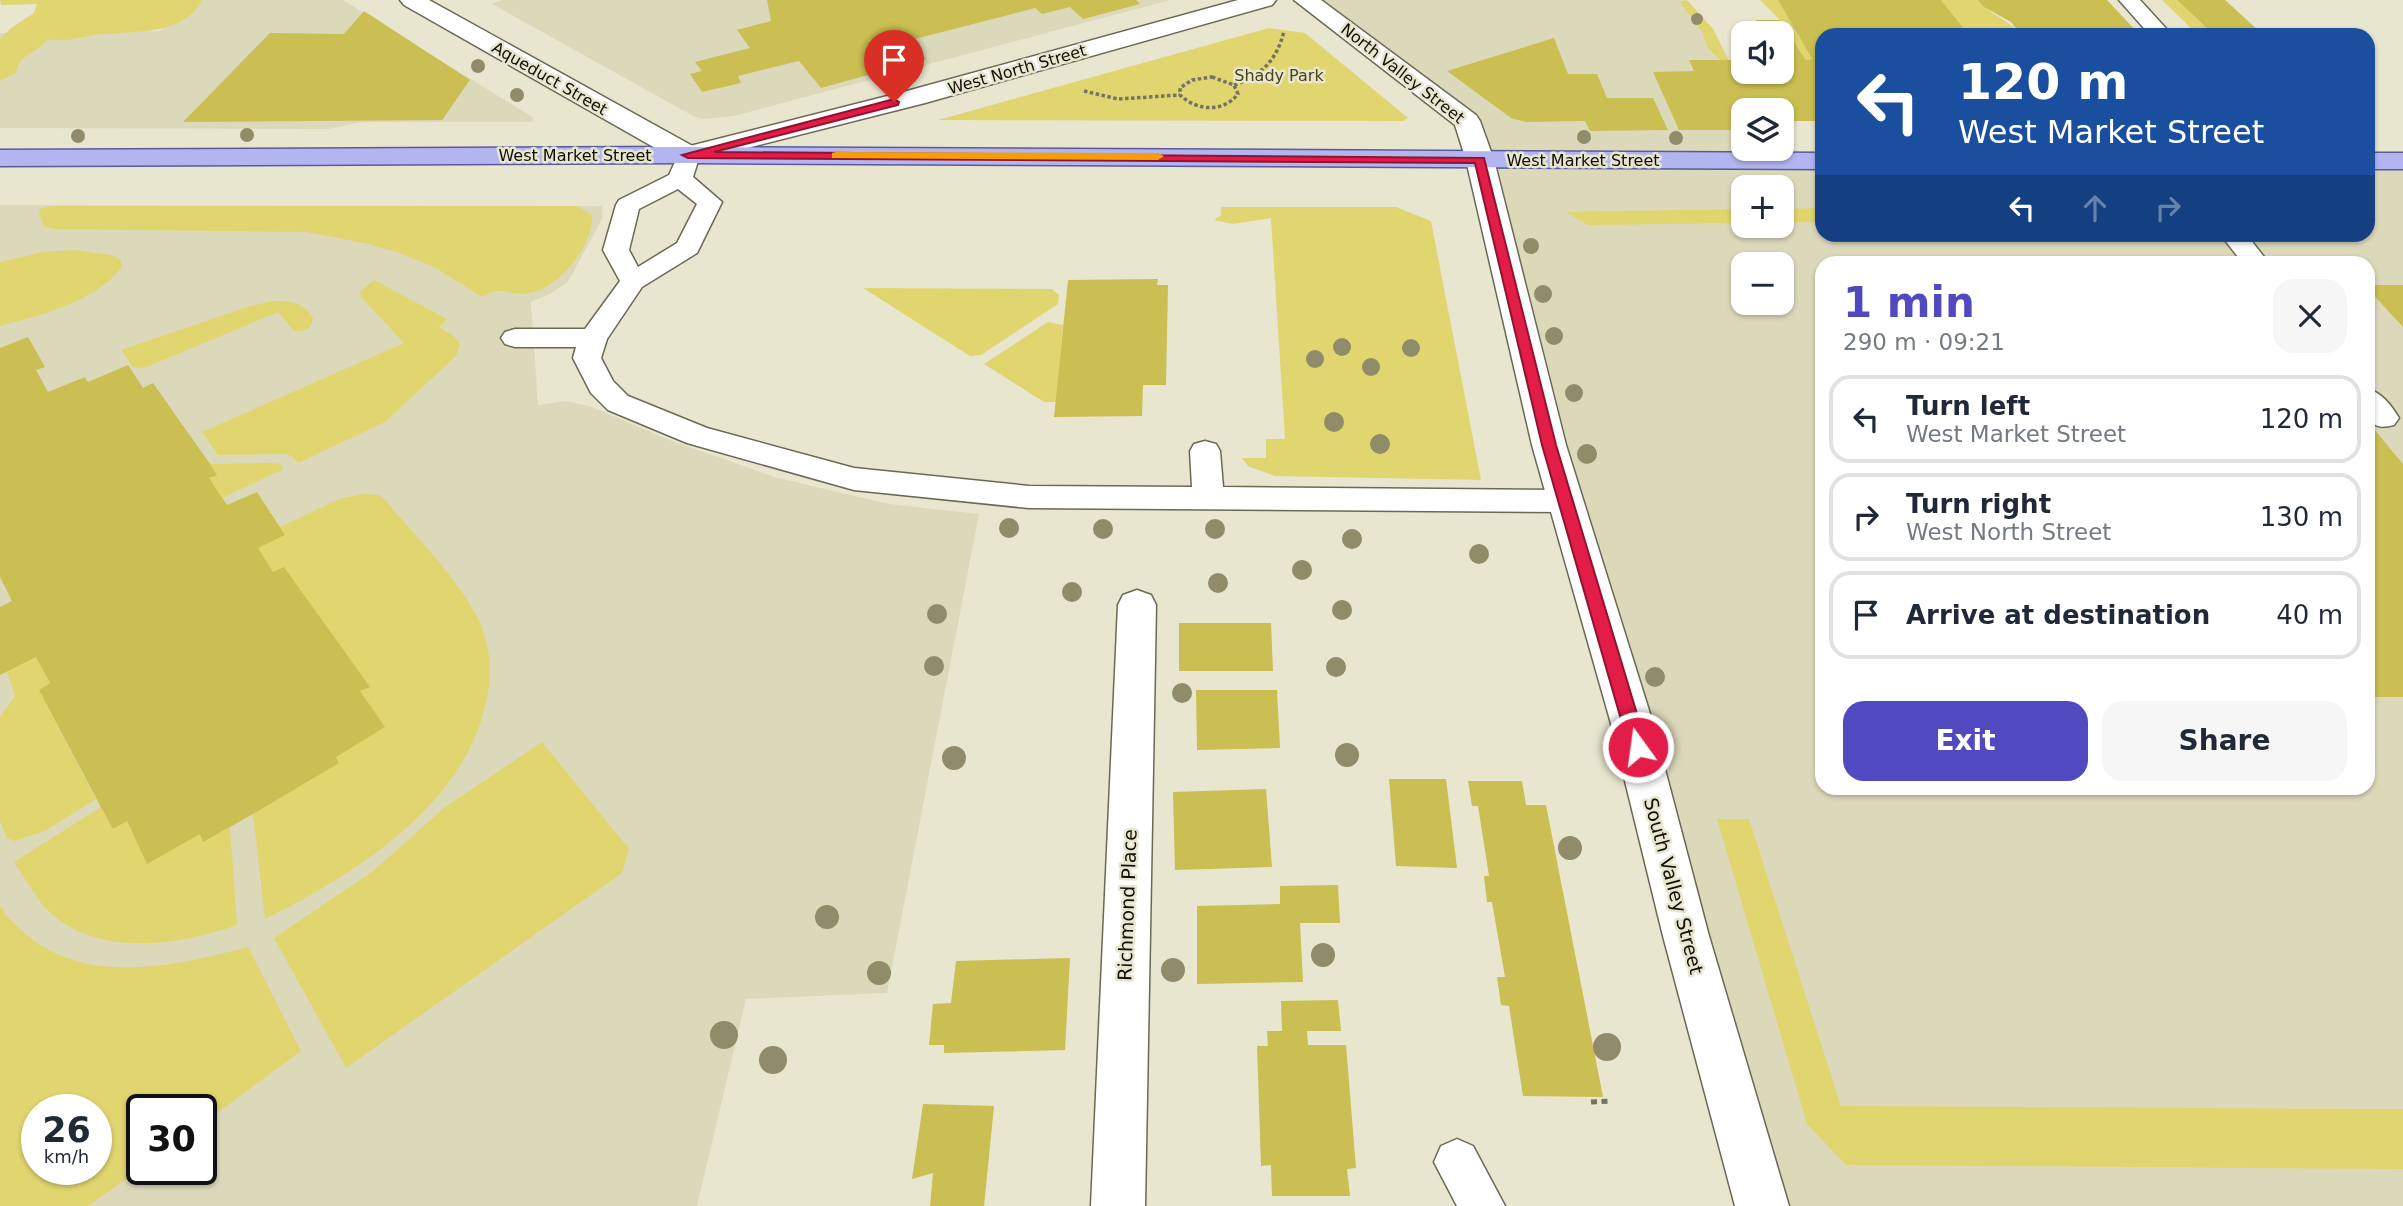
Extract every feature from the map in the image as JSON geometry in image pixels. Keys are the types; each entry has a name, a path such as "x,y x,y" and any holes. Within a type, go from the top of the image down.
{"main road":[{"name":"West Market Street","path":"0,158 684,167 1480,160 1815,161"},
{"path":"2375,161 2403,161"}],"street":[{"name":"Aqueduct Street","path":"412,0 684,167"},
{"name":"West North Street","path":"684,167 916,97 1264,0"},
{"name":"North Valley Street","path":"1306,0 1467,121 1480,160"},
{"name":"South Valley Street","path":"1480,160 1549,445 1631,720 1686,936 1762,1206"},
{"name":"Richmond Place","path":"1118,1206 1137,604"}],"lane":[{"path":"2129,0 2155,28"},
{"path":"634,281 616,250 628,205 684,167 710,202 688,248 634,281 593,338 587,358 601,386 618,403 696,436 853,479 1029,497 1566,500"},
{"path":"2239,242 2250,256"},
{"path":"515,338 593,338"},
{"path":"1205,451 1208,498"},
{"path":"1457,1162 1482,1206"}],"path":[{"path":"1234,85 1259,77 1265,72 1283,37"},
{"path":"1076,88 1118,99 1180,95 1193,105 1207,107 1224,105 1236,98 1237,89 1218,78 1198,78 1183,85 1180,95"},
{"path":"1207,107 1207,116"},
{"path":"1591,1102 1611,1101"}],"shaded area":[{"path":"191,0 343,0 534,118 532,122 362,122 328,129 0,128 0,33 160,31"},
{"path":"502,0 1170,0 734,116 702,119 492,4"},
{"path":"1306,0 1686,0 1713,29 1731,64 1731,84 1742,84 1749,98 1731,98 1731,161 1815,161 1815,242 2375,242 2375,161 2403,161 2403,1206 1762,1206 1469,125"},
{"path":"0,205 602,206 602,219 568,282 531,302 538,405 566,401 592,407 672,441 778,478 889,504 979,514 887,993 746,999 697,1206 0,1206"}],"green space":[{"path":"0,0 202,0 194,12 171,26 68,40 47,39 20,61 16,73 0,81 0,39 34,13 37,4 1,5"},
{"path":"1687,0 1713,29 1728,60 1720,60 1708,48 1702,32 1680,2"},
{"path":"1760,0 1778,0 1790,21 1780,20"},
{"path":"1941,0 1978,0 2014,28 1963,28"},
{"path":"2162,0 2177,0 2207,28 2191,28"},
{"name":"Shady Park","path":"1269,28 1305,33 1408,118 1403,121 938,120"},
{"path":"1794,28 1812,59 1806,60 1794,42"},
{"path":"577,206 592,215 591,227 581,252 552,283 530,293 497,291 482,297 434,267 400,253 364,243 306,232 54,229 45,227 39,214 41,208"},
{"path":"1221,207 1396,207 1431,221 1481,480 1275,476 1248,466 1242,458 1266,458 1266,439 1285,439 1271,218 1233,224 1214,220 1221,215"},
{"path":"1815,208 1815,222 1794,223 1794,209"},
{"path":"1731,209 1731,223 1588,225 1566,212"},
{"path":"75,250 111,255 121,260 122,267 111,279 83,298 49,312 0,326 0,262 42,252"},
{"path":"374,280 447,319 439,327 455,337 460,345 456,356 385,422 298,463 292,456 284,454 218,455 202,432 404,343 359,292"},
{"path":"863,288 1052,289 1059,295 1058,304 981,355 970,356"},
{"path":"273,301 291,302 301,306 313,318 311,325 304,330 294,331 278,312 144,368 133,367 121,350 250,306"},
{"path":"1048,322 1063,325 1056,402 1044,402 984,364"},
{"path":"210,464 280,464 284,469 222,498 209,478 217,475"},
{"path":"363,494 379,495 386,501 450,576 472,607 484,633 489,654 490,675 485,707 472,743 453,777 428,807 399,835 333,882 265,919 253,814 339,763 336,757 360,691 369,687 273,572 258,548 284,535 280,527 339,499"},
{"path":"36,657 50,683 39,690 96,799 45,831 14,841 7,838 0,821 0,717 15,696 7,671"},
{"path":"542,742 629,849 622,873 346,1068 274,938 372,872 445,807"},
{"path":"101,807 113,829 127,821 147,863 200,834 203,842 230,827 237,925 187,939 133,943 107,940 83,933 60,921 41,903 14,862"},
{"path":"1717,819 1749,819 1841,1106 2403,1109 2403,1169 1846,1165 1807,1124"},
{"path":"0,905 21,930 46,948 72,960 101,966 160,965 248,947 301,1051 217,1113 217,1094 126,1094 126,1179 88,1206 0,1206"}],"building":[{"path":"767,0 1136,0 1140,4 1083,19 1070,7 1042,14 1035,8 911,40 926,59 821,88 799,61 738,76 741,83 702,92 690,74 702,71 695,62 750,48 737,30 771,21"},
{"path":"1778,0 1941,0 1963,28 1815,28 1815,121 1794,121 1794,98 1731,98 1731,130 1679,130 1653,72 1694,71 1689,60 1731,60 1731,84 1794,84 1794,42 1806,60 1812,59 1794,28 1794,21 1790,21"},
{"path":"1978,0 2107,0 2133,28 2016,28 2011,22 1984,7"},
{"path":"2177,0 2225,0 2256,28 2207,28"},
{"path":"364,11 470,80 442,120 183,122 270,33 344,34"},
{"path":"1554,38 1568,74 1597,74 1607,98 1653,98 1668,130 1590,131 1585,121 1526,122 1511,118 1447,71"},
{"path":"1158,279 1157,285 1168,285 1166,385 1143,385 1142,416 1054,417 1068,280"},
{"path":"2375,285 2403,285 2403,327 2375,297"},
{"path":"28,337 45,367 36,370 48,392 85,377 88,382 128,365 143,388 153,383 217,475 209,478 227,505 257,492 285,535 258,548 273,572 284,567 370,687 360,691 385,727 336,757 339,763 253,814 203,842 200,834 147,864 127,821 113,829 101,807 39,690 50,683 36,657 0,675 0,607 12,601 0,577 0,348"},
{"path":"2375,430 2403,464 2403,697 2375,697"},
{"path":"1179,623 1271,623 1273,671 1179,671"},
{"path":"1196,690 1277,690 1280,748 1197,750"},
{"path":"1389,779 1446,779 1457,868 1396,866"},
{"path":"1468,781 1522,781 1526,805 1546,805 1603,1097 1523,1096 1509,1006 1501,1005 1497,977 1505,977 1492,902 1487,902 1484,876 1489,876 1478,806 1472,806"},
{"path":"1266,789 1272,867 1175,870 1173,792"},
{"path":"1338,885 1340,923 1300,923 1303,982 1197,984 1197,906 1280,904 1280,886"},
{"path":"1070,958 1065,1050 944,1053 944,1045 929,1045 933,1004 951,1003 956,961"},
{"path":"1338,1000 1341,1031 1307,1031 1308,1045 1346,1045 1356,1168 1347,1169 1350,1196 1272,1196 1271,1165 1261,1166 1257,1046 1268,1046 1267,1031 1282,1031 1281,1001"},
{"path":"923,1104 994,1106 984,1206 930,1206 933,1173 912,1179"}],"slow traffic":[{"path":"836,156 1158,156"}],"route":[{"path":"894,102 688,155 1181,156 1480,160 1549,445 1638,747"}]}
